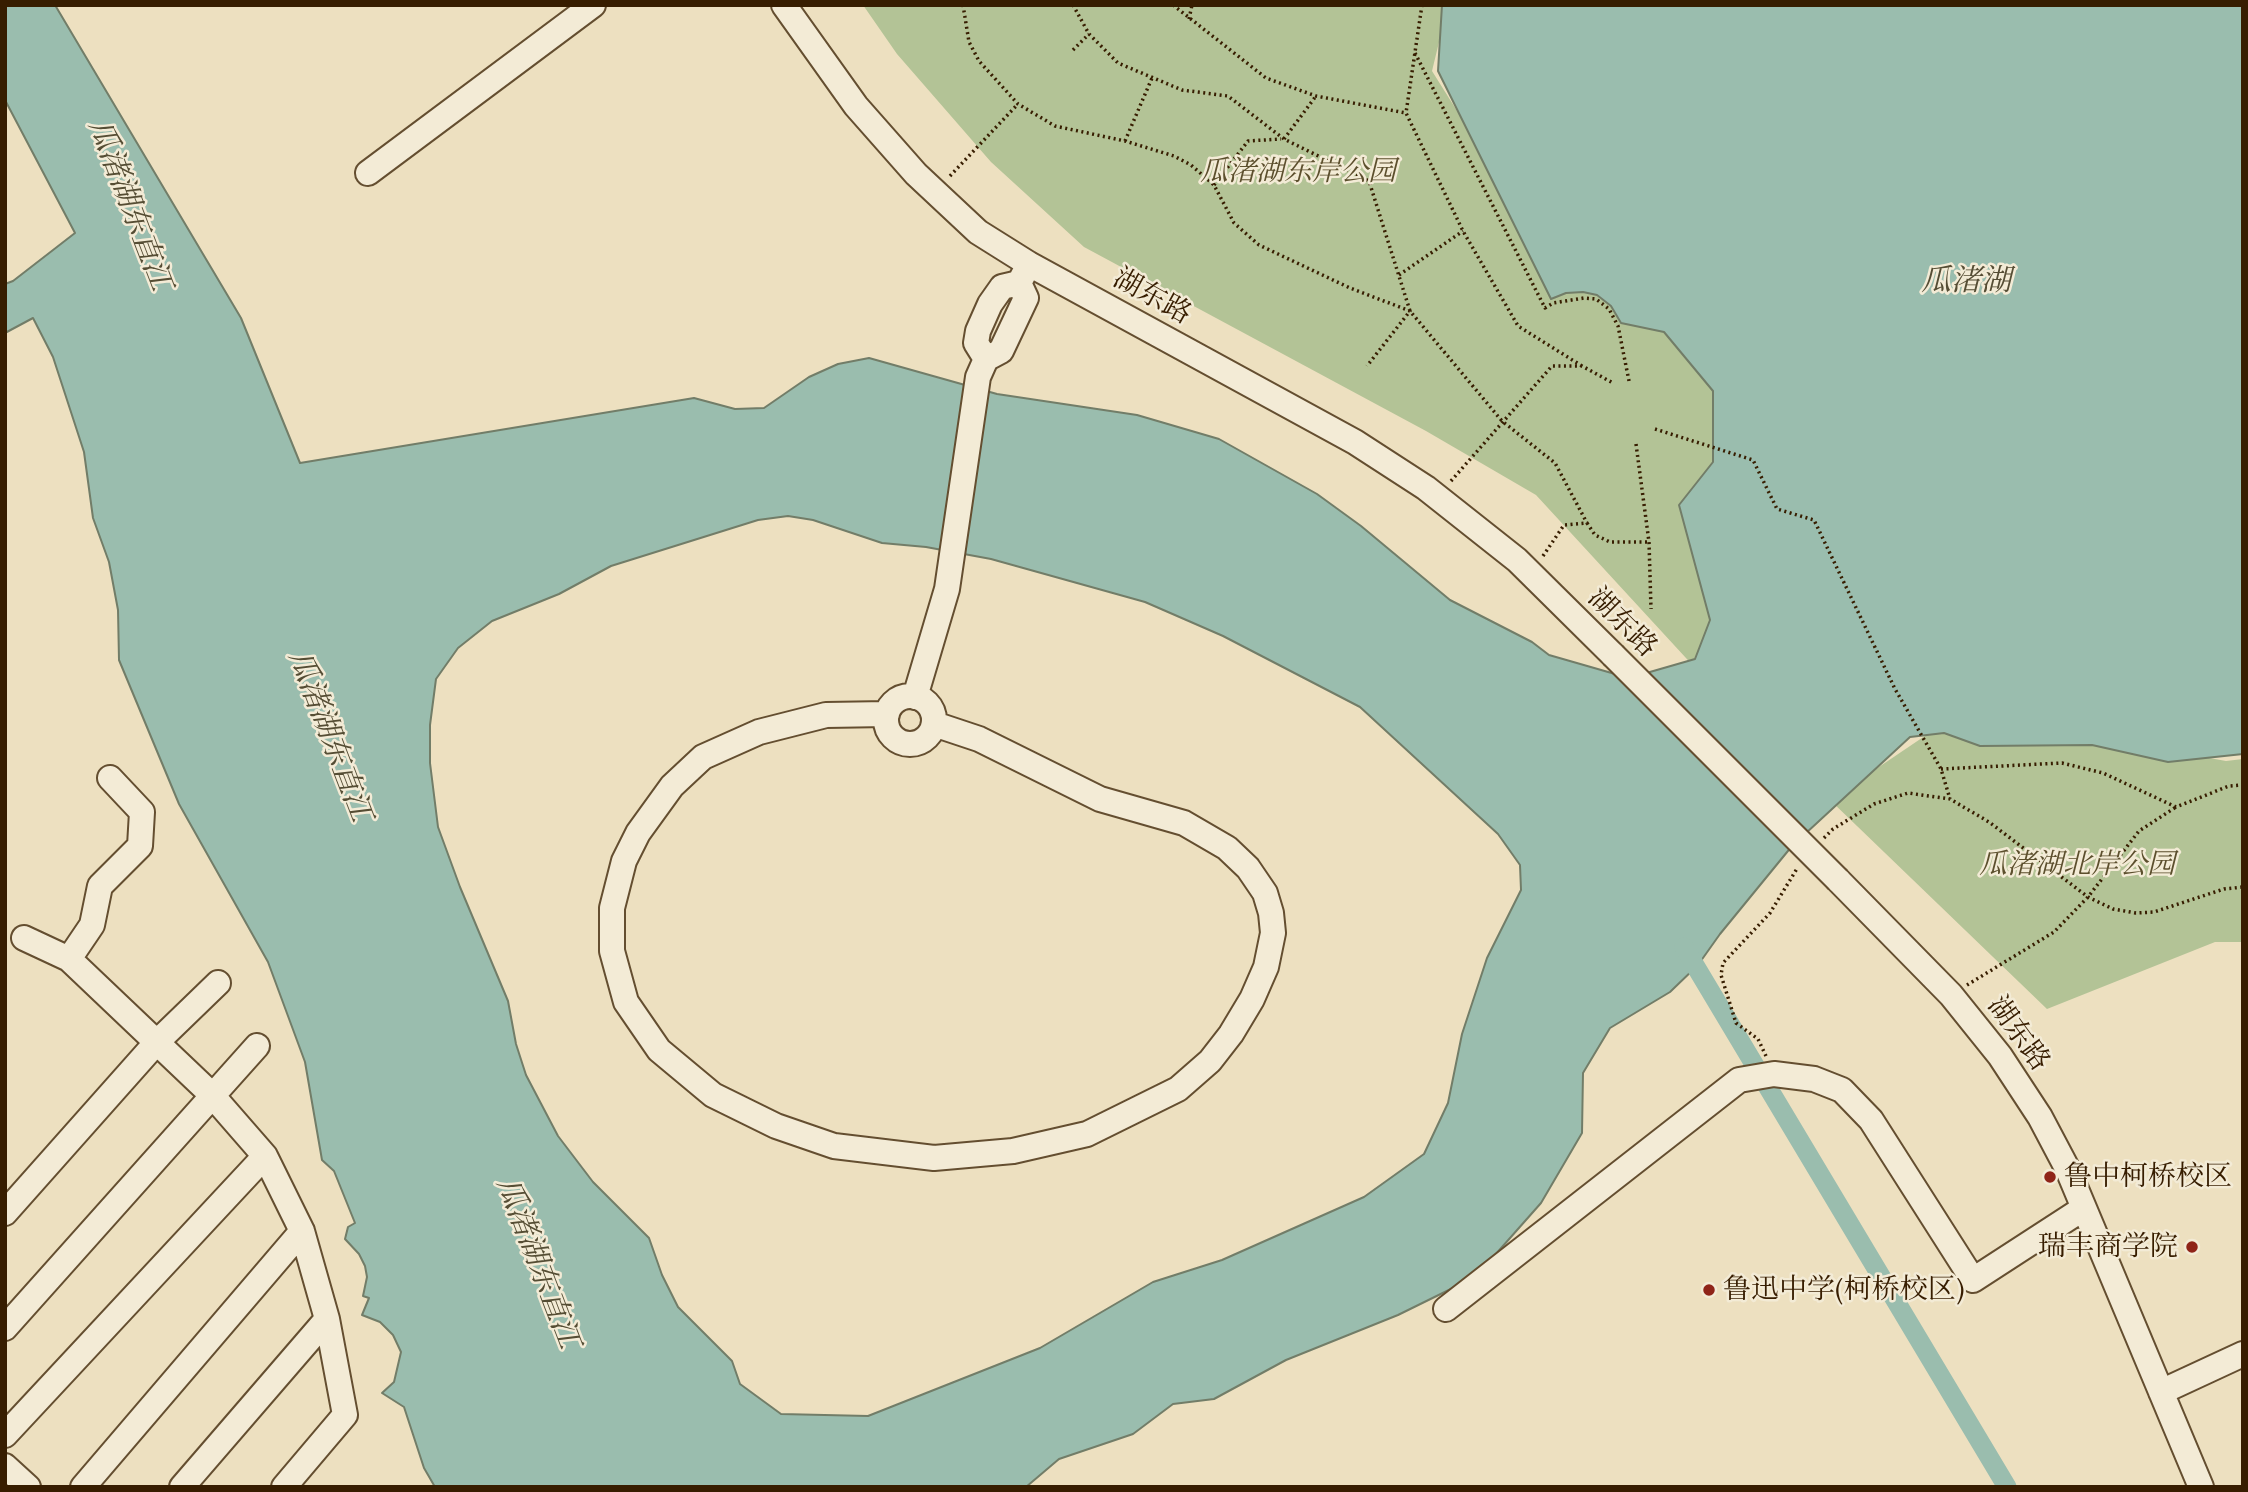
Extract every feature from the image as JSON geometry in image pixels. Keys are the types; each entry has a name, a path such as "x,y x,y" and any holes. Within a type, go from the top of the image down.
{"street":[{"path":"572,5 363,167 593,5"},
{"name":"湖东路","path":"784,5 856,106 916,174 1024,273 1355,442 1438,498 1517,560 1951,995 2000,1056 2040,1117 2068,1170 2201,1487"},
{"path":"915,697 947,589 982,368 1002,351 1027,298 1024,273"},
{"path":"915,697 926,702 931,709 934,724 932,731 921,742 906,744 893,737 888,730 887,714 896,701 915,697"},
{"path":"887,714 826,715 759,732 704,757 672,786 638,832 624,861 612,908 612,951 626,1002 659,1050 713,1095 776,1126 834,1146 934,1158 1013,1151 1087,1134 1178,1089 1210,1061 1231,1034 1252,999 1266,967 1273,933 1271,912 1259,884 1248,868 1227,848 1184,823 1100,799 979,739 934,724"},
{"path":"69,959 92,925 100,886 140,846 142,813 110,778"},
{"path":"24,938 69,959 211,1094 265,1156 302,1231 327,1319 345,1415 291,1483"},
{"path":"5,1213 156,1043 218,983"},
{"path":"5,1328 211,1094 257,1046"},
{"path":"1446,1309 1739,1080 1774,1074 1814,1079 1842,1090 1871,1120 1973,1280 2084,1208"},
{"path":"5,1435 265,1156"},
{"path":"83,1487 302,1231"},
{"path":"182,1487 327,1319"},
{"path":"2161,1392 2243,1354"},
{"path":"5,1466 25,1486"}],"path":[{"path":"963,5 969,42 979,61 1018,104 1055,126 1125,141 1174,156 1191,165 1214,185 1234,223 1259,245 1350,288 1410,311"},
{"path":"1073,5 1089,34 1118,63 1182,90 1228,96 1283,139 1369,181 1410,311 1502,421 1555,463 1595,535 1610,542 1649,542"},
{"path":"1172,5 1266,78 1316,96 1406,113"},
{"path":"1189,19 1192,5"},
{"path":"1422,5 1406,113 1463,231 1518,326 1613,383"},
{"path":"1073,50 1089,34"},
{"path":"1415,53 1545,308 1553,303 1584,298 1596,299 1609,309 1618,326 1629,381"},
{"path":"1125,141 1152,78"},
{"path":"1214,185 1248,141 1283,139 1316,96"},
{"path":"935,192 1018,104"},
{"path":"1399,275 1463,231"},
{"path":"1367,366 1410,311"},
{"path":"1438,498 1552,366 1582,366"},
{"path":"1655,429 1753,460 1777,509 1814,520 1895,689 1941,769 1950,799"},
{"path":"1636,444 1649,542 1651,609"},
{"path":"1530,574 1564,525 1587,523"},
{"path":"1941,769 2063,763 2103,774 2176,807"},
{"path":"1951,995 2054,932 2088,897 2139,831 2176,807 2230,786 2243,785"},
{"path":"1824,838 1833,829 1874,804 1908,793 1950,799 1989,822 2088,897 2113,909 2136,913 2154,912 2224,889 2243,887"},
{"path":"1774,1074 1758,1039 1736,1023 1721,975 1723,963 1770,913 1806,858"}],"green space":[{"name":"瓜渚湖东岸公园","path":"863,5 1448,5 1432,71 1567,286 1607,279 1731,383 1729,621 1697,670 1536,495 1426,431 1084,247 991,162 897,54"},
{"name":"瓜渚湖北岸公园","path":"1950,719 2120,742 2226,761 2243,759 2243,942 2215,942 2047,1009 1830,800"}],"water":[{"path":"5,5 55,5 241,318 300,463 694,398 735,409 764,408 809,377 838,364 869,358 997,394 1137,415 1219,439 1317,494 1361,526 1450,600 1532,642 1549,655 1629,678 1695,659 1710,620 1679,505 1713,462 1713,391 1664,332 1621,323 1611,306 1597,295 1566,293 1551,299 1438,71 1442,5 2243,5 2243,754 2168,762 2092,745 1980,746 1944,733 1910,737 1792,846 1698,965 1670,992 1610,1028 1583,1073 1582,1133 1541,1203 1495,1255 1461,1284 1398,1315 1286,1360 1214,1399 1173,1404 1133,1434 1059,1459 1026,1487 435,1487 424,1468 404,1407 382,1393 394,1382 401,1352 393,1335 380,1322 362,1315 369,1298 363,1296 367,1277 365,1266 359,1254 345,1239 348,1227 355,1223 334,1171 322,1160 305,1062 268,962 179,804 119,660 118,610 109,562 93,518 84,452 53,357 33,318 5,333 5,284 13,281 75,233 5,100","holes":["788,516 813,520 882,543 926,547 991,559 1145,602 1223,636 1360,707 1498,834 1520,865 1521,890 1487,958 1462,1034 1448,1103 1424,1154 1364,1197 1222,1260 1153,1282 1040,1348 868,1416 781,1414 740,1384 732,1361 678,1307 662,1275 649,1238 593,1182 558,1136 526,1075 516,1044 508,1001 438,827 430,763 430,725 436,679 458,648 492,621 559,594 611,566 758,520"]}],"waterway":[{"path":"1684,947 2007,1487"}],"place":[{"name":"鲁中柯桥校区","path":"2050,1177"},
{"name":"瑞丰商学院","path":"2192,1247"},
{"name":"鲁迅中学(柯桥校区)","path":"1709,1290"}],"water label":[{"name":"瓜渚湖东直江","path":"129,205"},
{"name":"瓜渚湖","path":"1966,282"},
{"name":"瓜渚湖东直江","path":"329,736"},
{"name":"瓜渚湖东直江","path":"537,1263"}]}
